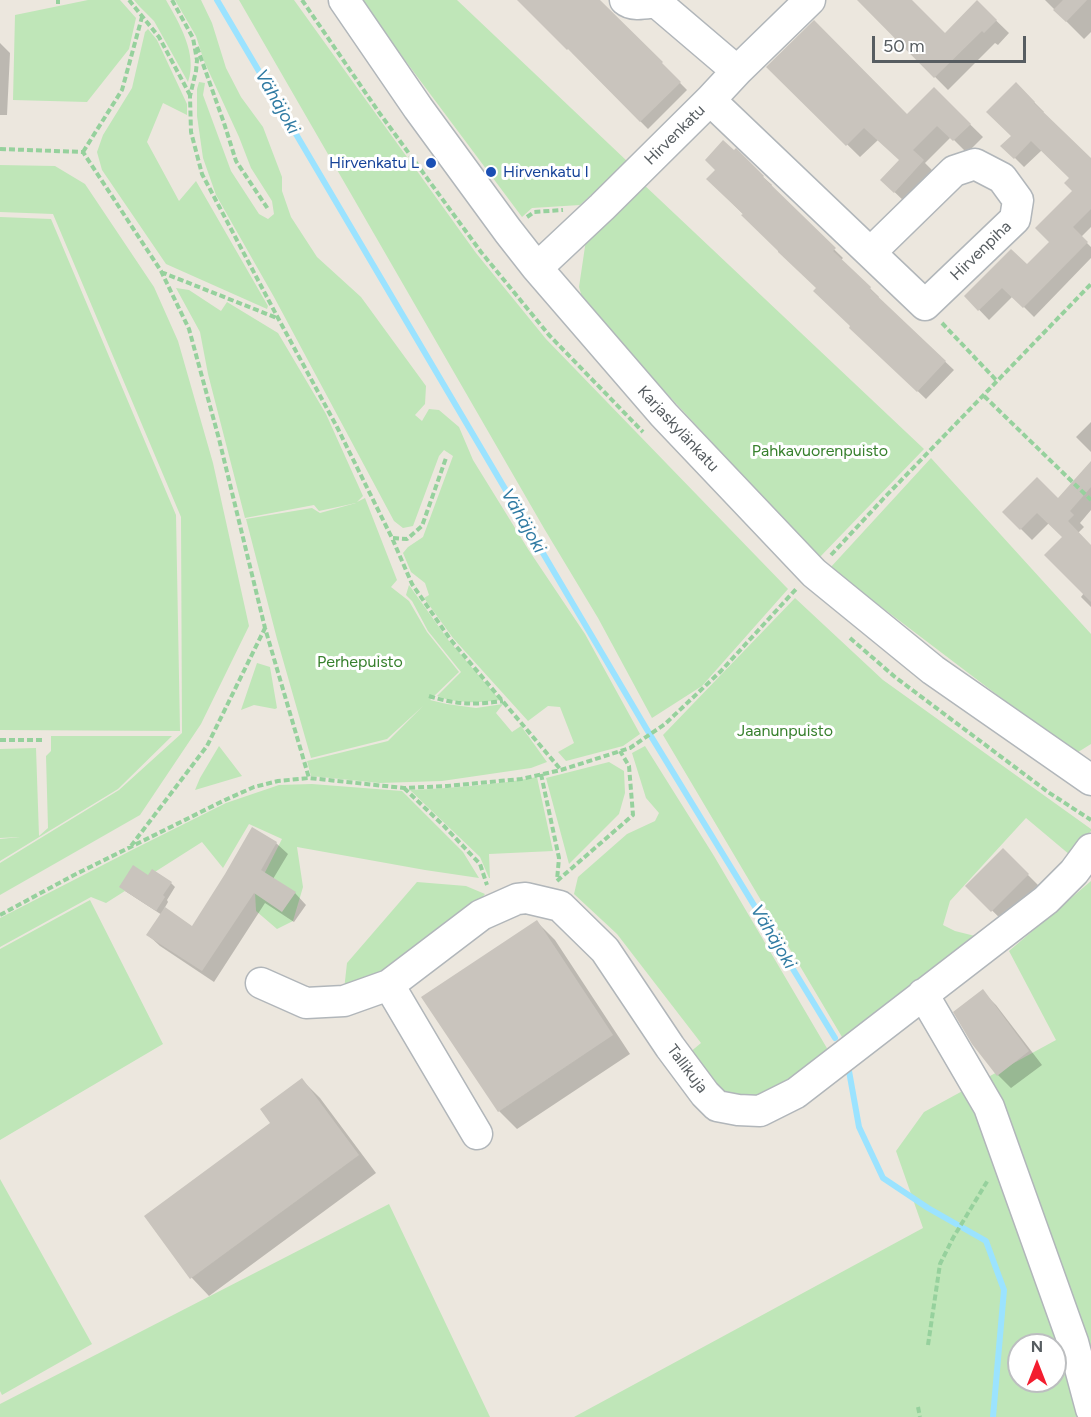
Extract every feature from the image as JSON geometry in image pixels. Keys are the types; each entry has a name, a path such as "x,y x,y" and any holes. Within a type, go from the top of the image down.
{"street":[{"name":"Karjaskylänkatu","path":"344,0 418,108 537,268 664,415 814,573 933,670 1091,780"},
{"path":"625,0 629,3 642,4 657,1 737,71"},
{"name":"Hirvenkatu","path":"537,268 602,207 810,0"},
{"path":"710,100 926,305"},
{"name":"Hirvenpiha","path":"871,252 954,171 975,164 1002,178 1018,200 1016,219 926,305"},
{"name":"Tallikuja","path":"261,983 306,1003 344,1001 389,985 481,915 494,909 517,899 526,898 560,906 605,950 670,1047 705,1094 717,1106 760,1111 796,1093 1046,900 1074,872 1091,849"},
{"path":"389,985 477,1134"},
{"path":"923,994 989,1107 1073,1342 1091,1408"}],"path":[{"path":"129,0 159,37 190,96"},
{"path":"172,0 193,38 236,161 267,209"},
{"path":"83,152 122,90 142,17"},
{"path":"193,38 197,60 190,96 191,132 202,174 337,427 392,538 412,585 450,639 561,770"},
{"path":"0,149 83,152"},
{"path":"83,152 161,271 189,329 266,627 309,778"},
{"path":"508,231 534,212 602,207"},
{"path":"161,271 278,318"},
{"path":"0,915 131,846 254,787 278,781 309,778 404,788 521,779 561,770 630,748 665,724 722,670 795,589 814,573 1091,284"},
{"path":"926,305 997,381"},
{"path":"983,396 1091,500"},
{"path":"392,538 407,539 422,526 446,458"},
{"path":"131,846 207,746 266,627"},
{"path":"429,696 445,701 475,705 504,701"},
{"path":"0,740 45,740"},
{"path":"541,774 559,858 557,881 633,815 629,766 620,751"},
{"path":"404,788 480,864 494,909"},
{"path":"927,1345 940,1264 989,1178 1009,1162"},
{"path":"918,1407 920,1417"}],"green space":[{"path":"88,0 120,0 136,18 129,49 87,102 13,100 15,15"},
{"path":"134,0 166,0 186,39 189,50 191,61 188,82 154,21"},
{"path":"175,0 201,0 212,23 226,68 241,97 263,127 282,177 282,191 291,217 317,257 361,297 426,386 425,404 415,415 422,421 429,409 439,410 459,427 473,460 528,549 585,634 640,734 623,746 566,761 558,752 574,743 560,707 548,706 528,721 453,638 424,598 429,595 425,583 411,572 403,553 423,537 453,456 444,450 439,456 413,526 403,528 394,521 274,297 216,195 203,158 197,116 199,82 205,83 203,95 231,171 259,214 268,219 274,214 272,201 251,168 204,61 196,36"},
{"path":"239,0 294,0 476,253 546,339 788,589 702,686 652,718 598,618"},
{"path":"360,0 457,0 628,162 580,205 532,208 522,217"},
{"path":"148,29 157,40 187,104 187,115 163,103 147,142 179,201 196,181 268,306 267,309 166,264 102,170 97,152 103,135 132,88 145,32"},
{"path":"0,165 55,166 85,184 154,287 178,341 213,463 249,626 201,724 140,815 0,895 0,863 119,790 182,733 181,517 53,214 0,212"},
{"name":"Pahkavuorenpuisto","path":"641,182 924,449 819,558 584,304 579,287 587,233"},
{"path":"0,217 51,219 176,515 180,731 0,730"},
{"name":"Perhepuisto","path":"176,288 189,290 221,311 227,302 278,333 326,414 363,496 357,502 365,498 397,580 391,587 409,601 427,632 459,672 430,700 476,708 503,704 496,713 512,732 521,726 547,762 531,768 442,781 379,783 311,776 307,761 388,741 423,706 387,739 311,758 246,519 312,508 320,513 356,503 319,511 314,505 245,518 208,374 200,332"},
{"name":"Pahkavuorenpuisto","path":"931,458 1091,634 1091,744 1075,754 830,568"},
{"path":"409,585 449,641 500,700 468,702 437,696 461,672 428,631 412,601 406,595"},
{"name":"Jaanunpuisto","path":"795,598 883,680 1091,829 1070,855 1026,818 950,901 943,925 955,931 979,937 842,1037 663,735"},
{"path":"257,663 270,667 277,708 254,705 241,710"},
{"path":"51,736 172,736 118,789 0,861 0,839 20,837 0,838 0,749 36,748 39,836 48,828 46,756 51,751"},
{"path":"219,746 242,776 195,790 200,778"},
{"path":"645,746 714,856 828,1050 769,1096 741,1099 715,1088 689,1053 701,1043 617,934 574,894 578,877 627,834 655,821 659,813 646,798 632,753"},
{"path":"609,762 624,771 625,793 619,814 569,864 546,778"},
{"path":"537,777 553,851 489,854 490,878 480,857 410,790 474,786"},
{"path":"312,784 402,791 463,852 479,878 297,847 303,887 293,921 277,929 256,911 255,892 282,839 249,824 223,868 202,842 106,903 91,897 0,947 0,918 226,803 279,785"},
{"path":"1091,881 1091,1417 574,1417 923,1228 896,1151 924,1112 1056,1040 1009,951"},
{"path":"417,882 466,886 485,894 474,908 384,978 344,990 347,963"},
{"path":"90,900 163,1044 0,1140 0,949"},
{"path":"0,1179 92,1344 2,1395 0,1391"},
{"path":"389,1204 490,1417 0,1417 0,1404"}],"building":[{"path":"517,0 600,0 681,82 640,122"},
{"path":"857,0 912,0 945,33 977,0 997,20 984,33 982,31 934,78"},
{"path":"1063,0 1087,0 1066,22 1053,10"},
{"path":"814,20 907,114 934,87 971,124 953,141 937,126 913,150 924,160 894,193 880,180 899,160 864,128 846,146 766,67"},
{"path":"1016,82 1034,103 1091,158 1091,209 1073,227 1088,242 1023,308 1002,288 978,311 964,296 1011,249 1027,264 1049,242 1035,228 1072,191 1064,183 1069,178 1031,141 1014,159 1000,146 1011,136 986,112"},
{"path":"723,140 734,150 736,148 836,248 833,251 871,287 870,289 946,361 917,392 849,328 850,326 813,291 816,288 706,179 715,170 705,160"},
{"path":"1091,461 1091,487 1070,511 1074,515 1068,521 1091,545 1091,602 1044,555 1062,537 1037,513 1020,530 1002,512 1037,477 1058,498"},
{"path":"252,827 277,842 261,870 296,892 282,912 254,893 202,971 146,935 165,907 192,926"},
{"path":"1003,848 1029,874 991,912 965,886"},
{"path":"133,865 148,875 152,869 172,882 156,911 119,887"},
{"path":"537,920 613,1035 498,1112 421,997"},
{"path":"983,989 1029,1051 997,1076 972,1044 953,1012"},
{"path":"302,1078 359,1155 190,1279 144,1216 270,1123 260,1109"}],"waterway":[{"name":"Vähäjoki","path":"217,0 646,728 835,1038"},
{"name":"Vähäjoki","path":"849,1071 859,1127 883,1178 928,1208 986,1241 1004,1290 993,1417"}],"place":[{"name":"Hirvenkatu L","path":"431,163"},
{"name":"Hirvenkatu I","path":"491,172"}]}
